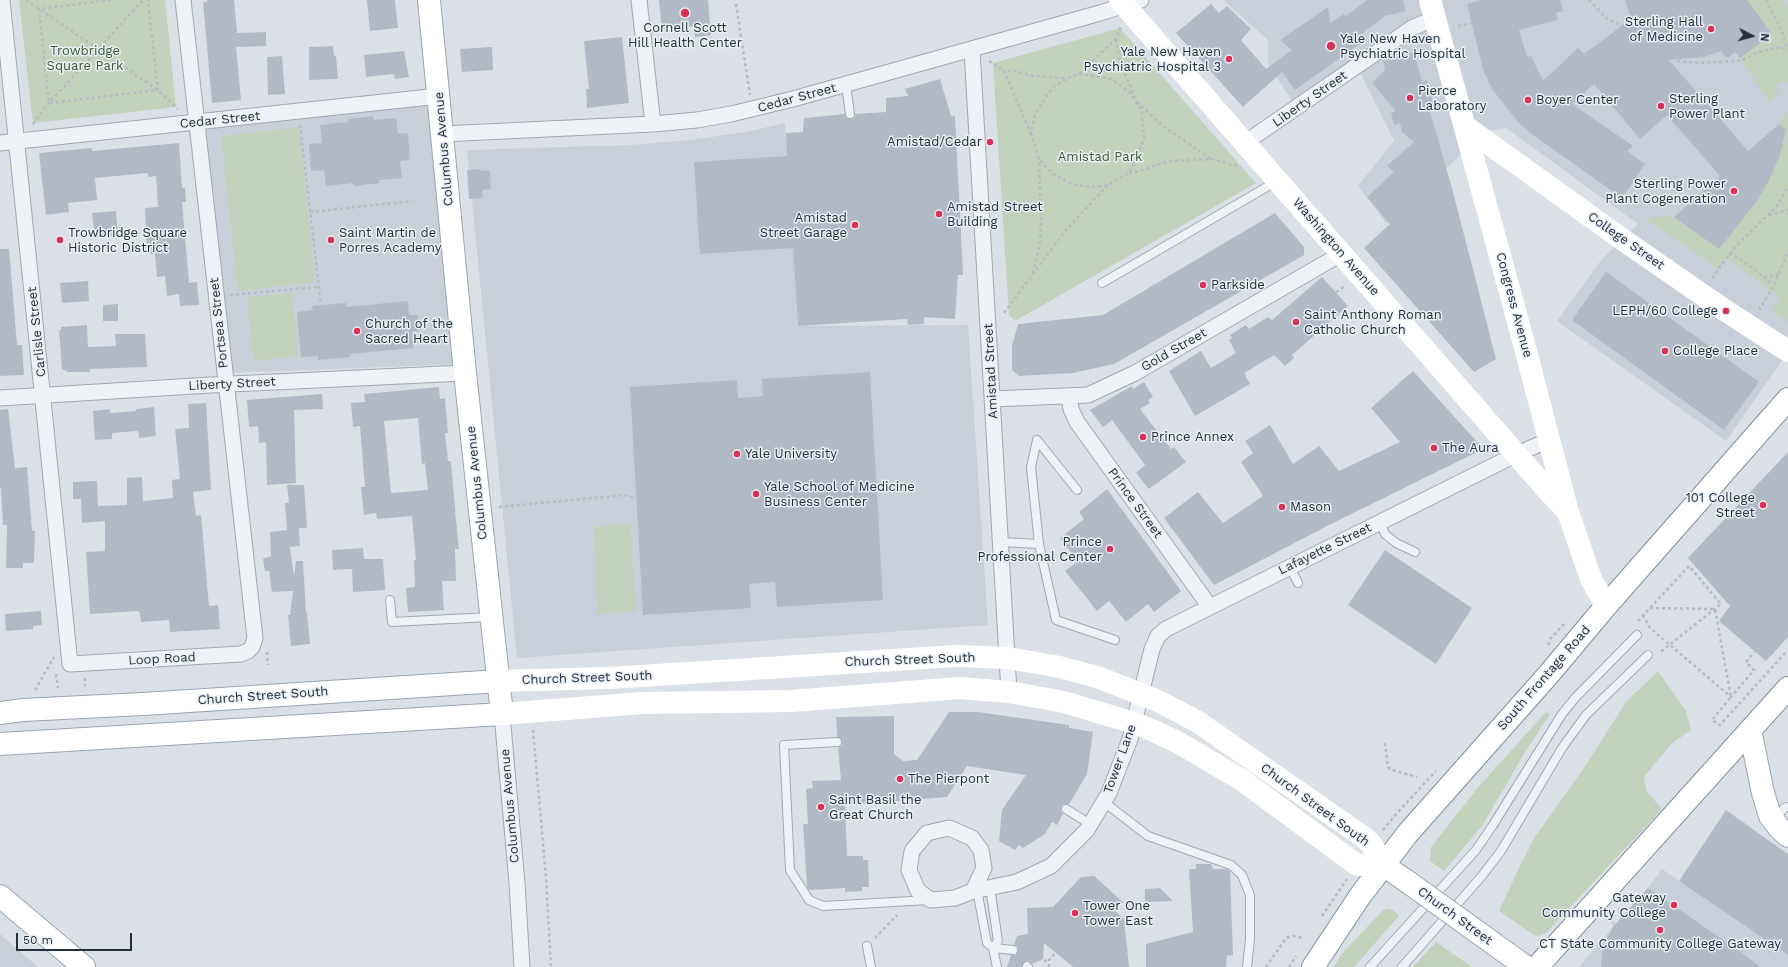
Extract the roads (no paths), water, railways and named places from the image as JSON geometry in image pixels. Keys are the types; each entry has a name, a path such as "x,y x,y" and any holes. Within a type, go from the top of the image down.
{"main road":[{"name":"Columbus Avenue","path":"429,0 465,373 502,714"},
{"name":"Washington Avenue","path":"1127,7 1246,142 1341,254 1568,512"},
{"name":"Congress Avenue","path":"1433,9 1568,512 1591,579 1606,606"},
{"name":"College Street","path":"1466,128 1617,236 1726,311 1788,351"},
{"name":"South Frontage Road","path":"1305,961 1360,896 1408,833 1549,674 1606,606 1788,399"},
{"name":"Church Street South","path":"0,713 22,710 143,704 499,681 609,678 920,658 957,656 1008,658 1060,667 1100,678 1158,701 1198,722 1365,838 1372,845 1383,865 1357,865 1242,780 1179,743 1134,723 1064,702 1009,692 960,688 791,701 642,703 502,714 1,745"},
{"path":"888,694 906,684 916,675 920,668 920,658"},
{"path":"1537,967 1788,688"},
{"path":"1750,730 1763,793 1770,816 1783,821"},
{"name":"Church Street","path":"1383,865 1526,967"},
{"path":"0,896 84,967"}],"street":[{"name":"Carlisle Street","path":"2,0 70,664"},
{"name":"Portsea Street","path":"183,0 225,384 254,630 255,638 260,647"},
{"path":"639,0 653,124"},
{"name":"Cedar Street","path":"442,134 653,124 697,120 731,114 846,85 1127,7"},
{"name":"Liberty Street","path":"1246,142 1412,28 1433,9"},
{"name":"Amistad Street","path":"972,50 1009,692"},
{"name":"Cedar Street","path":"0,143 439,96"},
{"name":"Gold Street","path":"992,399 1069,397 1088,395 1135,373 1341,254"},
{"name":"Liberty Street","path":"0,398 225,384 465,373"},
{"name":"Prince Street","path":"1069,397 1071,409 1076,422 1210,606"},
{"name":"Lafayette Street","path":"1141,695 1152,649 1158,636 1166,629 1517,454 1549,440"},
{"name":"Loop Road","path":"70,664 241,654 260,647"},
{"name":"Tower Lane","path":"931,900 955,898 980,890 1017,882 1051,866 1087,830 1109,793 1130,739 1141,695"},
{"name":"Columbus Avenue","path":"502,714 518,883 522,967"},
{"path":"931,900 918,891 909,870 912,851 927,833 950,828 972,838 981,850 984,868 980,890"}],"lane":[{"path":"846,85 850,114"},
{"path":"1102,283 1278,180"},
{"path":"1077,490 1037,440 1030,467 1039,544 1056,620 1115,640"},
{"path":"1380,522 1385,534 1396,543 1415,552"},
{"path":"1001,542 1039,544"},
{"path":"1290,567 1298,582"},
{"path":"390,600 392,622 491,617"},
{"path":"1370,967 1476,850 1562,714 1575,698 1637,635"},
{"path":"1402,967 1481,877 1501,851 1562,748 1586,715 1648,655"},
{"path":"837,742 784,745 790,870 809,900 823,906 931,900"},
{"path":"1104,802 1148,836 1231,865 1242,875 1250,895 1250,939 1247,967"},
{"path":"1066,809 1090,824"},
{"path":"980,890 998,941 993,948"},
{"path":"980,890 987,942 993,948 997,967"},
{"path":"867,946 871,967"},
{"path":"993,948 1013,950"}],"place":[{"name":"Cornell Scott Hill Health Center","path":"685,13"},
{"name":"Sterling Hall of Medicine","path":"1711,29"},
{"name":"Yale New Haven Psychiatric Hospital","path":"1331,46"},
{"name":"Yale New Haven Psychiatric Hospital 3","path":"1229,59"},
{"name":"Pierce Laboratory","path":"1410,98"},
{"name":"Boyer Center","path":"1528,100"},
{"name":"Sterling Power Plant","path":"1661,106"},
{"name":"Amistad/Cedar","path":"990,142"},
{"name":"Sterling Power Plant Cogeneration","path":"1734,191"},
{"name":"Amistad Street Building","path":"939,214"},
{"name":"Amistad Street Garage","path":"855,225"},
{"name":"Trowbridge Square Historic District","path":"60,240"},
{"name":"Saint Martin de Porres Academy","path":"331,240"},
{"name":"Parkside","path":"1203,285"},
{"name":"LEPH/60 College","path":"1726,311"},
{"name":"Saint Anthony Roman Catholic Church","path":"1296,322"},
{"name":"Church of the Sacred Heart","path":"357,331"},
{"name":"College Place","path":"1665,351"},
{"name":"Prince Annex","path":"1143,437"},
{"name":"The Aura","path":"1434,448"},
{"name":"Yale University","path":"737,454"},
{"name":"Yale School of Medicine Business Center","path":"756,494"},
{"name":"101 College Street","path":"1763,505"},
{"name":"Mason","path":"1282,507"},
{"name":"Prince Professional Center","path":"1110,549"},
{"name":"The Pierpont","path":"900,779"},
{"name":"Saint Basil the Great Church","path":"821,807"},
{"name":"Gateway Community College","path":"1674,905"},
{"name":"Tower One Tower East","path":"1075,913"},
{"name":"CT State Community College Gateway","path":"1660,930"}],"park label":[{"name":"Trowbridge Square Park","path":"85,58"},
{"name":"Amistad Park","path":"1100,157"}]}
